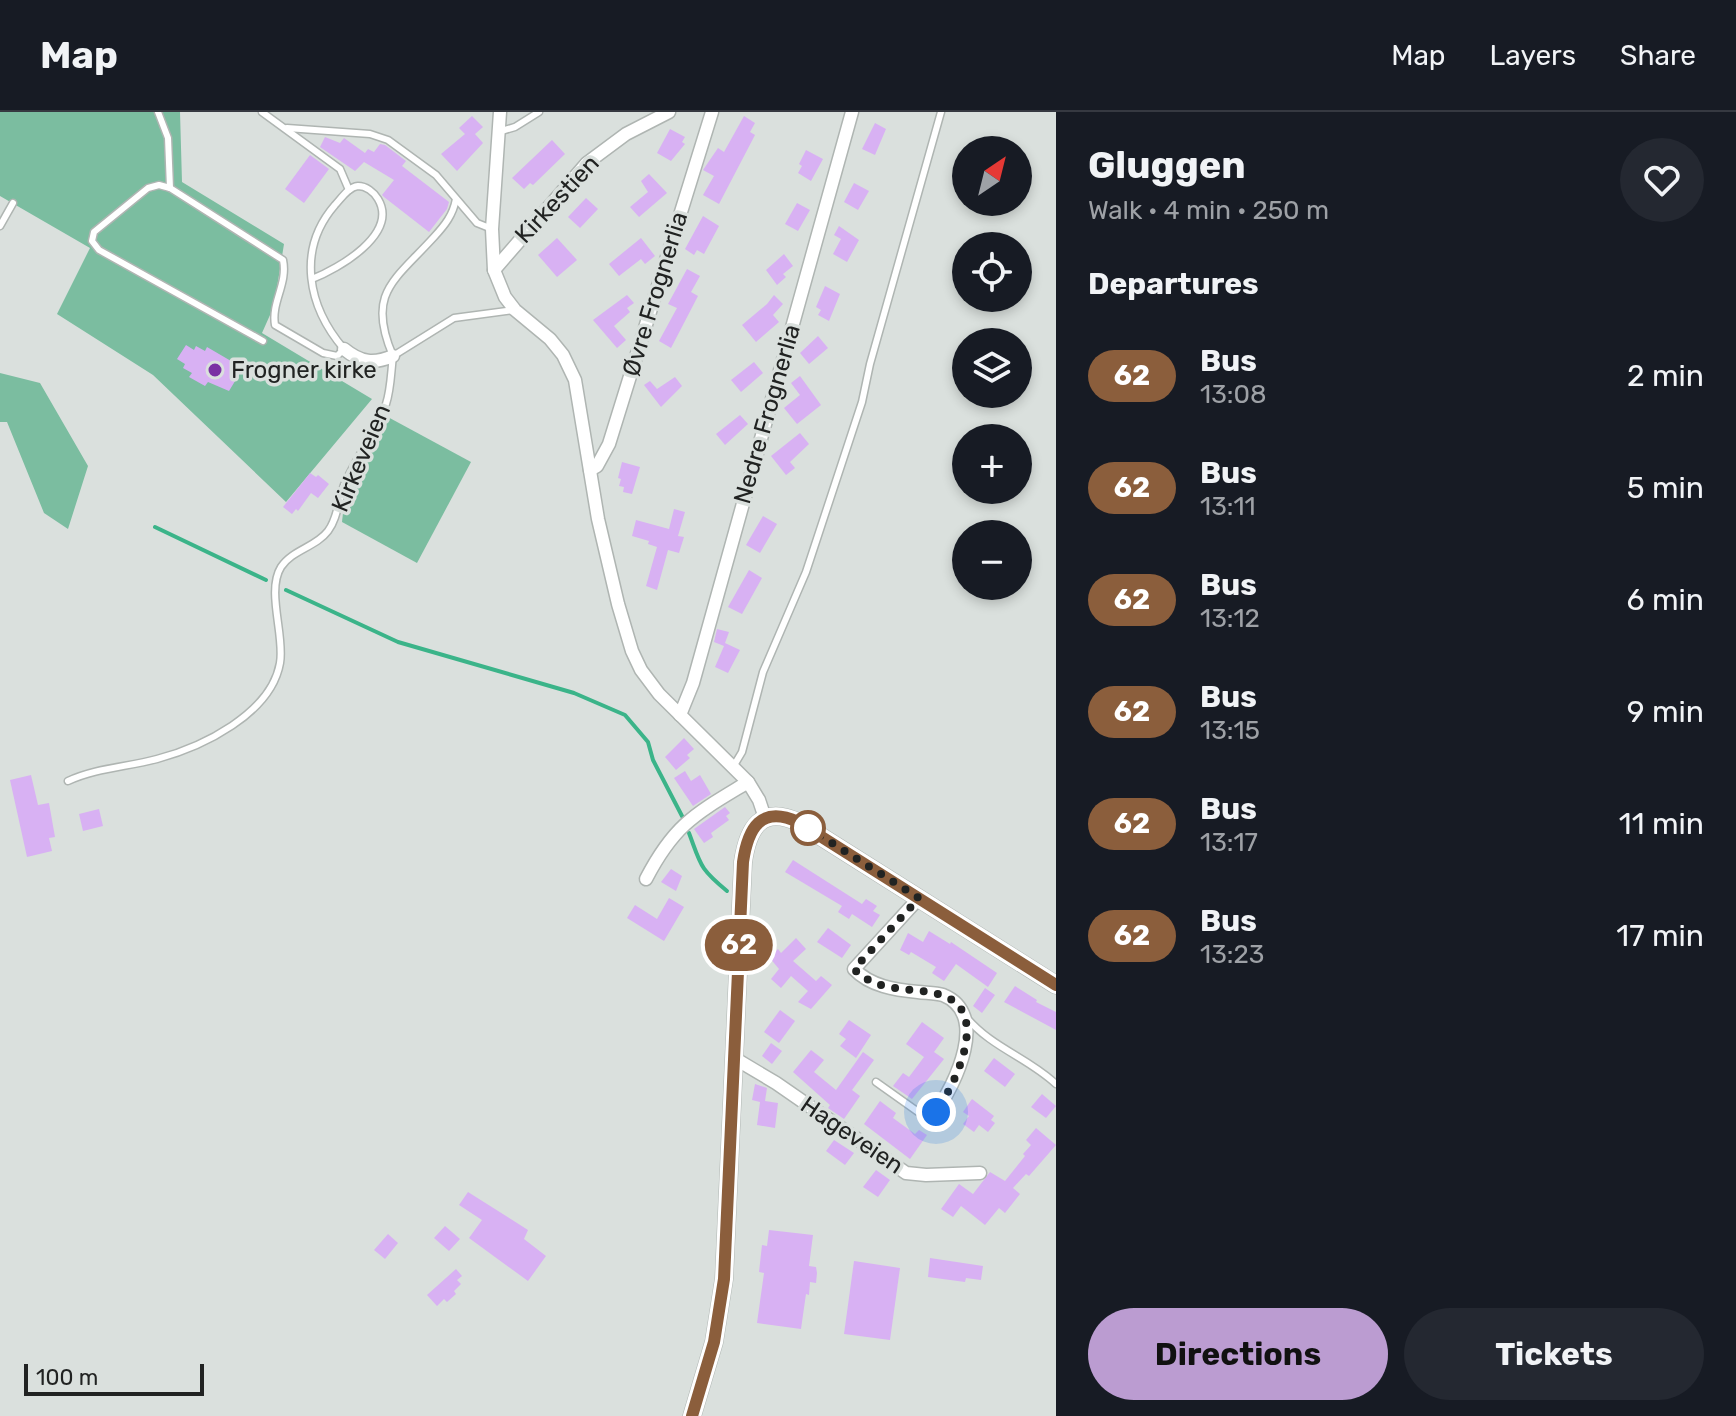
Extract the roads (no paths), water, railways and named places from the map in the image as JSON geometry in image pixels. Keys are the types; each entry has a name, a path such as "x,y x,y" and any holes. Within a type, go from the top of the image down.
{"main road":[{"path":"692,1416 708,1365 720,1310 743,862 747,839 759,823 783,816 798,822 1056,985"}],"street":[{"path":"500,112 492,229 494,270 500,289 515,310 550,339 570,366 579,393 611,579 632,651 650,683 748,782 759,823"},
{"name":"Kirkestien","path":"494,270 587,163 626,134 669,112"},
{"name":"Øvre Frognerlia","path":"590,470 597,466 609,444 712,112"},
{"name":"Nedre Frognerlia","path":"680,715 690,692 852,112"},
{"path":"344,349 368,362 393,356"},
{"path":"646,879 666,843 684,822 748,782"},
{"path":"919,898 854,969 864,978 880,985 943,996 961,1009 966,1038 962,1060 936,1112"},
{"name":"Hageveien","path":"734,1058 776,1083 906,1173 980,1173"}],"lane":[{"path":"158,112 168,138 170,188"},
{"path":"262,112 340,169 349,190"},
{"path":"498,132 515,127 539,112"},
{"path":"733,767 742,752 763,672 806,572 862,402 941,112"},
{"path":"287,128 381,137 436,175 477,223 492,229"},
{"path":"263,341 99,250 92,235 141,192 154,186 170,188 283,260 284,283 274,316 275,325 328,355 337,356 344,349 321,315 312,279 314,239 329,212 349,190 356,186 366,188 378,199 382,214 370,242 331,272 312,279"},
{"path":"456,198 449,219 383,299 382,324 393,356 454,318 515,310"},
{"path":"0,226 13,203"},
{"name":"Kirkeveien","path":"68,781 175,754 245,716 270,691 280,660 275,588 277,575 290,557 318,541 331,526 346,481 387,401 393,356"},
{"path":"963,1014 987,1038 1006,1052 1023,1059 1056,1084"},
{"path":"876,1082 921,1114 936,1112"}],"waterway":[{"path":"155,527 266,580"},
{"path":"286,590 398,642 574,693 625,715 648,742 653,760 682,816"},
{"path":"689,833 702,865 727,891"}],"place":[{"name":"Frogner kirke","path":"215,370"}]}
